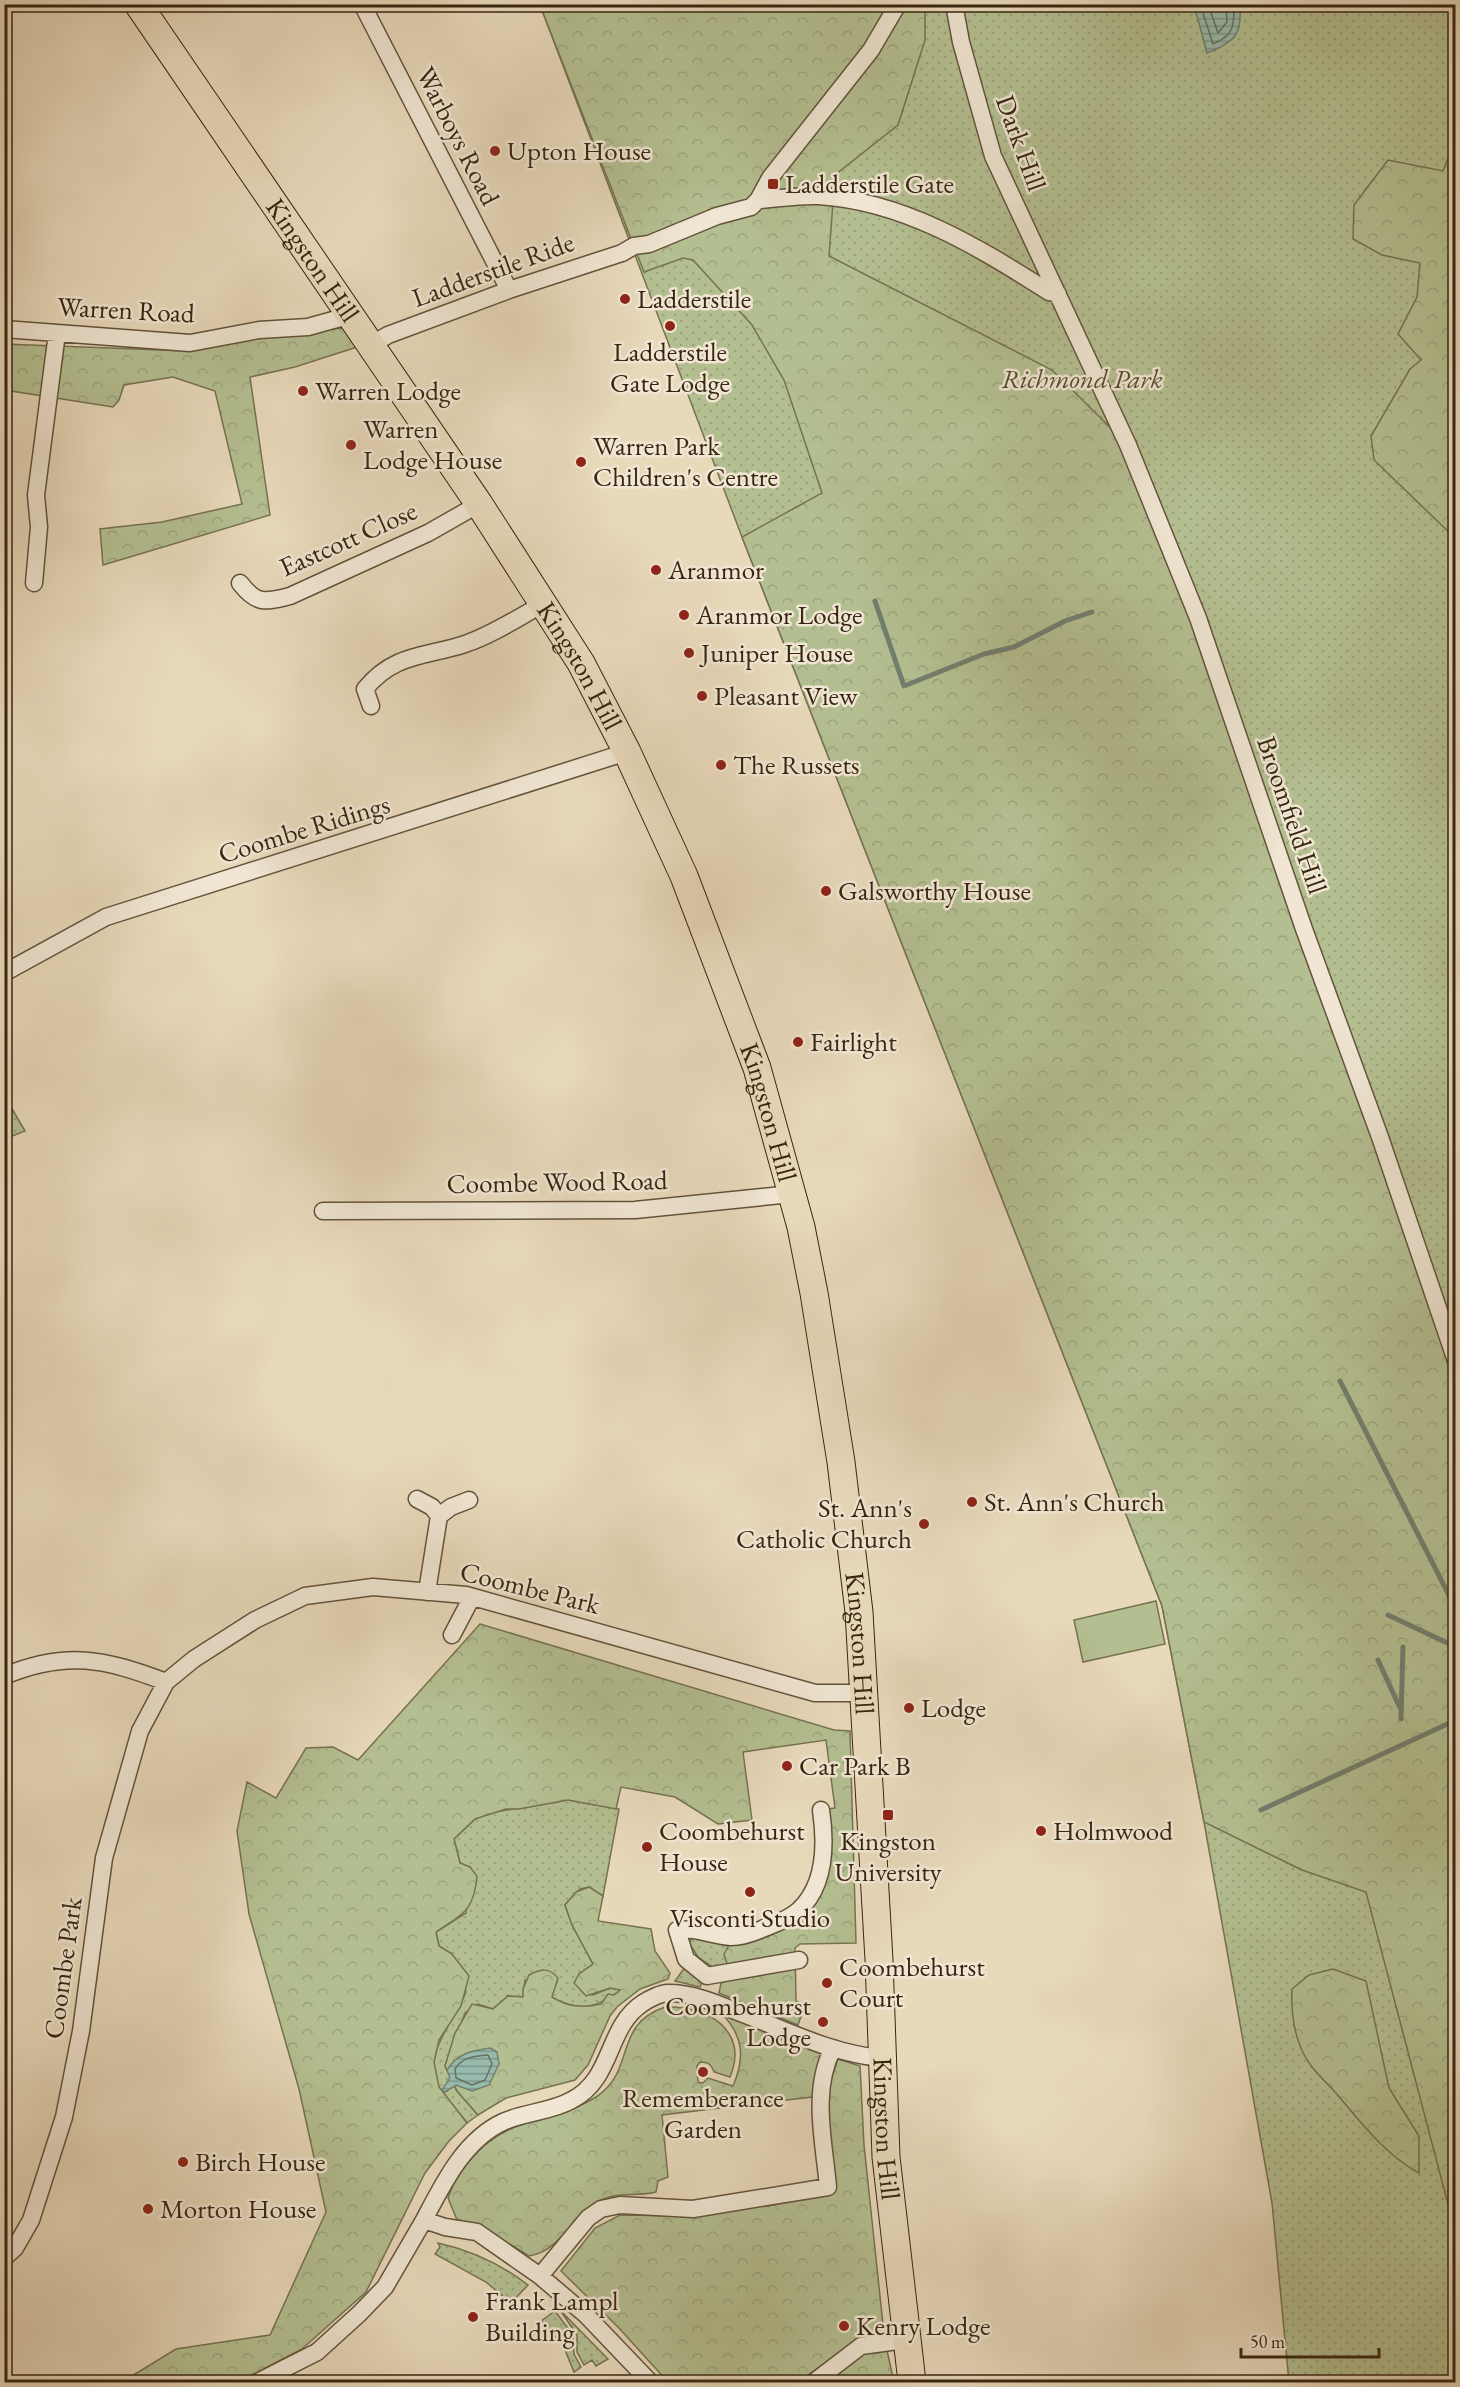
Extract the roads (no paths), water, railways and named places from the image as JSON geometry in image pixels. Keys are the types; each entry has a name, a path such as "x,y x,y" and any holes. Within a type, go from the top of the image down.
{"main road":[{"name":"Kingston Hill","path":"138,4 479,504 581,663 627,752 684,876 740,1021 792,1194 814,1293 839,1454 859,1612 879,1960 881,2058 889,2198 912,2382"}],"street":[{"name":"Warboys Road","path":"362,4 510,290"},
{"path":"758,200 770,178 871,50 897,4"},
{"name":"Dark Hill","path":"954,4 961,42 993,156 1058,294"},
{"path":"758,200 818,196 888,209 949,233 1049,292 1058,294"},
{"name":"Ladderstile Ride","path":"371,345 388,335 510,290 622,253 634,246 649,244 717,216 751,207 758,200"},
{"name":"Broomfield Hill","path":"1058,294 1128,445 1197,618 1304,929 1380,1137 1455,1361"},
{"name":"Warren Road","path":"4,329 190,343 259,330 308,327 351,315"},
{"path":"34,583 39,527 36,495 57,333"},
{"name":"Eastcott Close","path":"240,583 251,597 267,602 290,596 428,533 479,504"},
{"path":"371,706 365,689 378,673 407,658 466,644 544,603"},
{"name":"Coombe Ridings","path":"4,973 106,917 627,752"},
{"name":"Coombe Wood Road","path":"323,1211 635,1210 792,1194"},
{"path":"417,1499 432,1507 439,1516"},
{"path":"426,1592 439,1516 451,1507 469,1500"},
{"name":"Coombe Park","path":"4,2258 15,2248 31,2220 64,2117 81,2031 104,1858 140,1731 166,1682 194,1659 255,1620 305,1596 373,1587 472,1597 815,1693 864,1693"},
{"path":"452,1635 472,1597"},
{"path":"4,1676 31,1665 88,1658 124,1666 166,1682"},
{"path":"799,1960 711,1977 686,1959 677,1930 690,1928 732,1937 753,1933 799,1911 812,1893 822,1866 825,1837 821,1810"},
{"path":"708,2000 712,1986 711,1977"},
{"path":"258,2382 317,2352 385,2287 442,2187 474,2140 502,2122 572,2100 595,2082 606,2066 618,2031 629,2013 666,1993 708,2000 833,2048 881,2058"},
{"path":"540,2276 588,2218 601,2209 620,2205 693,2210 828,2187 819,2100 823,2077 833,2048"},
{"path":"424,2220 445,2227 477,2232 540,2276 586,2315 650,2382"},
{"path":"814,2382 861,2346 905,2340"}],"water":[{"path":"1194,5 1240,5 1240,24 1235,36 1224,45 1207,53"},
{"path":"490,2048 497,2052 499,2064 489,2085 472,2091 456,2085 445,2092 442,2090 450,2078 447,2070 460,2056"}],"waterway":[{"path":"875,601 904,686 984,654 1014,647 1065,621 1092,612"},
{"path":"1340,1381 1456,1609"},
{"path":"1388,1615 1456,1647"},
{"path":"1401,1719 1403,1647"},
{"path":"1378,1660 1400,1708"},
{"path":"1261,1810 1456,1720"}],"place":[{"name":"Upton House","path":"495,151"},
{"name":"Ladderstile Gate","path":"773,184"},
{"name":"Ladderstile","path":"625,299"},
{"name":"Ladderstile Gate Lodge","path":"670,326"},
{"name":"Warren Lodge","path":"303,391"},
{"name":"Warren Lodge House","path":"351,445"},
{"name":"Warren Park Children's Centre","path":"581,462"},
{"name":"Aranmor","path":"656,570"},
{"name":"Aranmor Lodge","path":"684,615"},
{"name":"Juniper House","path":"689,653"},
{"name":"Pleasant View","path":"702,696"},
{"name":"The Russets","path":"721,765"},
{"name":"Galsworthy House","path":"826,891"},
{"name":"Fairlight","path":"798,1042"},
{"name":"St. Ann's Church","path":"972,1502"},
{"name":"St. Ann's Catholic Church","path":"924,1524"},
{"name":"Lodge","path":"909,1708"},
{"name":"Car Park B","path":"787,1766"},
{"name":"Kingston University","path":"888,1815"},
{"name":"Holmwood","path":"1041,1831"},
{"name":"Coombehurst House","path":"647,1847"},
{"name":"Visconti Studio","path":"750,1892"},
{"name":"Coombehurst Court","path":"827,1983"},
{"name":"Coombehurst Lodge","path":"823,2022"},
{"name":"Rememberance Garden","path":"703,2072"},
{"name":"Birch House","path":"183,2162"},
{"name":"Morton House","path":"148,2209"},
{"name":"Frank Lampl Building","path":"473,2317"},
{"name":"Kenry Lodge","path":"844,2326"}],"park label":[{"name":"Richmond Park","path":"1082,379"}]}
